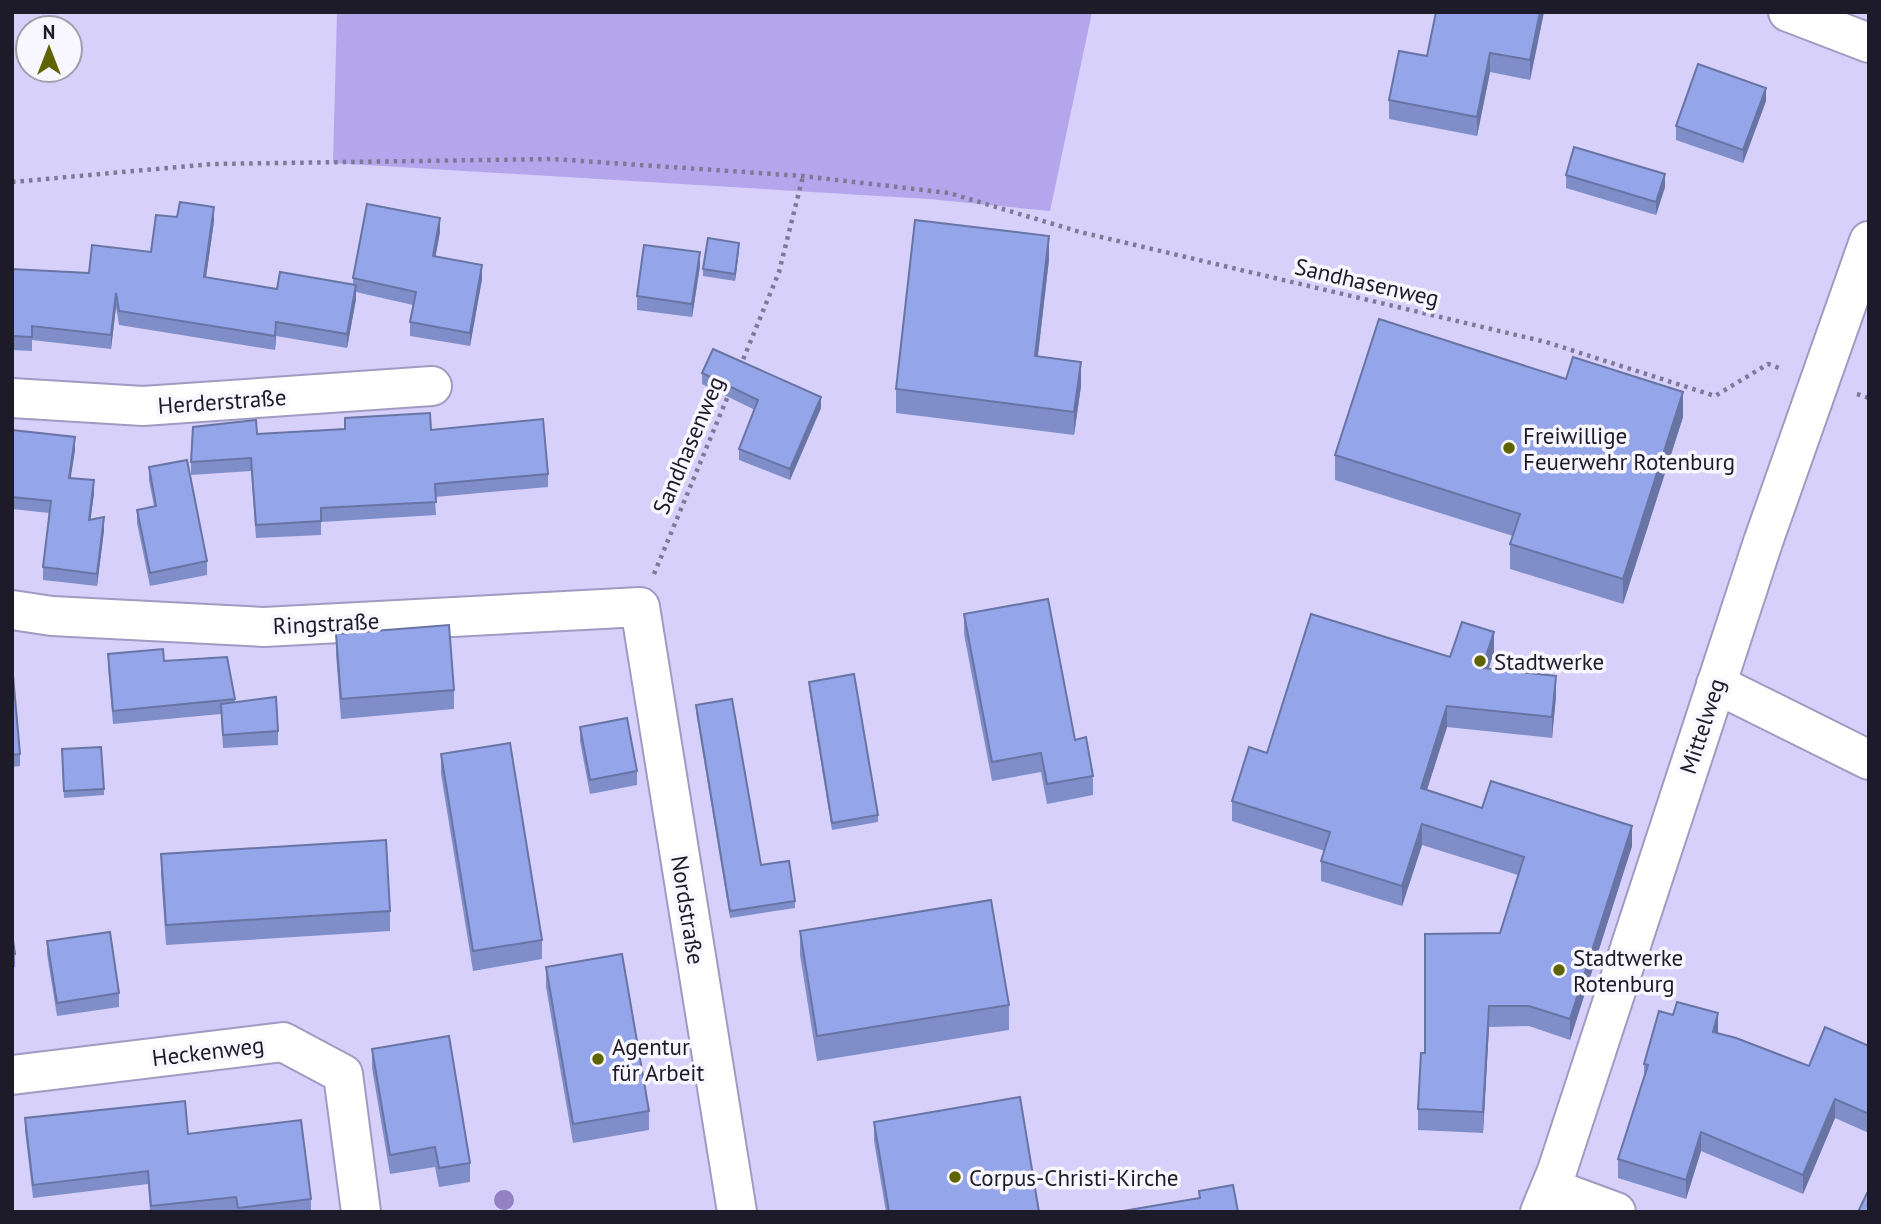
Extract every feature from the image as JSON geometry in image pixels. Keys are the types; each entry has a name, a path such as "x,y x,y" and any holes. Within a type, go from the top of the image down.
{"street":[{"path":"1788,12 1869,43"},
{"name":"Mittelweg","path":"1546,1200 1716,684 1869,241"},
{"name":"Herderstraße","path":"12,398 143,406 432,386"},
{"name":"Ringstraße","path":"12,610 52,616 264,627 640,607"},
{"name":"Nordstraße","path":"640,607 737,1212"},
{"path":"1716,684 1869,760"},
{"name":"Heckenweg","path":"12,1075 283,1042 343,1074 361,1212"},
{"path":"1546,1200 1616,1212"}],"path":[{"name":"Sandhasenweg","path":"12,182 212,164 552,159 803,176 949,193 1080,232 1546,342 1715,396 1768,365"},
{"name":"Sandhasenweg","path":"736,375 779,272 803,176"},
{"name":"Sandhasenweg","path":"640,607 731,388"}],"shaded area":[{"path":"337,12 1092,12 1050,211 929,199 333,163"}],"building":[{"path":"1436,12 1540,12 1530,60 1490,53 1477,117 1389,100 1399,51 1427,56"},
{"path":"1698,64 1766,88 1743,150 1676,126"},
{"path":"1574,147 1665,174 1656,202 1566,175"},
{"path":"180,202 214,207 204,277 277,289 280,272 356,285 347,334 276,322 275,336 119,311 116,293 111,335 32,326 32,337 12,336 12,269 89,273 92,245 151,252 156,215 177,217"},
{"path":"367,204 440,218 433,256 482,265 470,333 410,322 416,292 353,278"},
{"path":"915,220 1049,236 1035,356 1081,362 1074,412 896,389"},
{"path":"708,238 739,243 735,274 703,269"},
{"path":"644,245 700,252 692,304 637,296"},
{"name":"Freiwillige Feuerwehr Rotenburg","path":"1379,319 1566,379 1573,357 1683,392 1623,579 1510,544 1520,514 1335,455"},
{"path":"713,349 821,397 790,469 739,449 758,400 702,373"},
{"path":"430,413 431,430 543,419 548,474 435,484 436,502 321,508 321,521 256,525 251,458 191,462 193,427 256,420 257,434 345,429 345,418"},
{"path":"12,430 75,437 69,478 94,480 89,520 104,517 97,574 43,567 51,501 12,497"},
{"path":"187,460 207,561 150,573 137,510 156,506 149,467"},
{"path":"1048,599 1075,740 1086,737 1093,776 1047,784 1041,753 992,762 964,614"},
{"path":"1311,614 1450,657 1462,622 1494,632 1482,668 1556,676 1552,717 1447,706 1421,788 1482,808 1491,781 1632,826 1570,1019 1529,1006 1489,1006 1483,1112 1418,1109 1421,1053 1425,1053 1425,934 1500,933 1524,857 1422,824 1402,886 1321,861 1330,832 1232,801 1249,747 1267,753"},
{"path":"449,625 454,690 341,699 336,634"},
{"path":"163,649 164,661 227,657 235,699 113,711 108,654"},
{"path":"12,664 20,754 12,755"},
{"path":"854,674 878,815 832,823 809,682"},
{"path":"276,697 278,731 223,735 221,704"},
{"path":"732,699 761,865 789,861 795,901 730,911 696,705"},
{"path":"627,718 637,771 590,780 580,727"},
{"path":"510,743 542,940 473,951 441,754"},
{"path":"101,747 104,789 64,791 62,749"},
{"path":"386,840 390,911 166,925 161,854"},
{"path":"991,900 1009,1005 817,1036 800,931"},
{"path":"110,932 119,993 57,1003 47,941"},
{"path":"12,933 15,954 12,954"},
{"name":"Agentur für Arbeit","path":"622,954 649,1111 573,1124 546,967"},
{"path":"1677,1002 1718,1013 1713,1032 1809,1066 1825,1027 1869,1046 1869,1114 1835,1099 1803,1175 1701,1132 1686,1180 1618,1159 1648,1065 1644,1064 1659,1011 1673,1015"},
{"path":"449,1036 470,1163 439,1168 435,1147 390,1155 372,1049"},
{"name":"Corpus-Christi-Kirche","path":"1020,1097 1039,1212 889,1212 874,1122"},
{"path":"185,1101 188,1134 301,1120 311,1199 238,1208 236,1197 151,1206 148,1171 33,1185 25,1118"},
{"path":"1233,1185 1238,1212 1117,1212 1200,1198 1199,1191"},
{"path":"1867,1193 1869,1212 1858,1212"}],"place":[{"name":"Freiwillige Feuerwehr Rotenburg","path":"1509,448"},
{"name":"Stadtwerke","path":"1480,661"},
{"name":"Stadtwerke Rotenburg","path":"1559,970"},
{"name":"Agentur für Arbeit","path":"598,1059"},
{"name":"Corpus-Christi-Kirche","path":"955,1177"}]}
